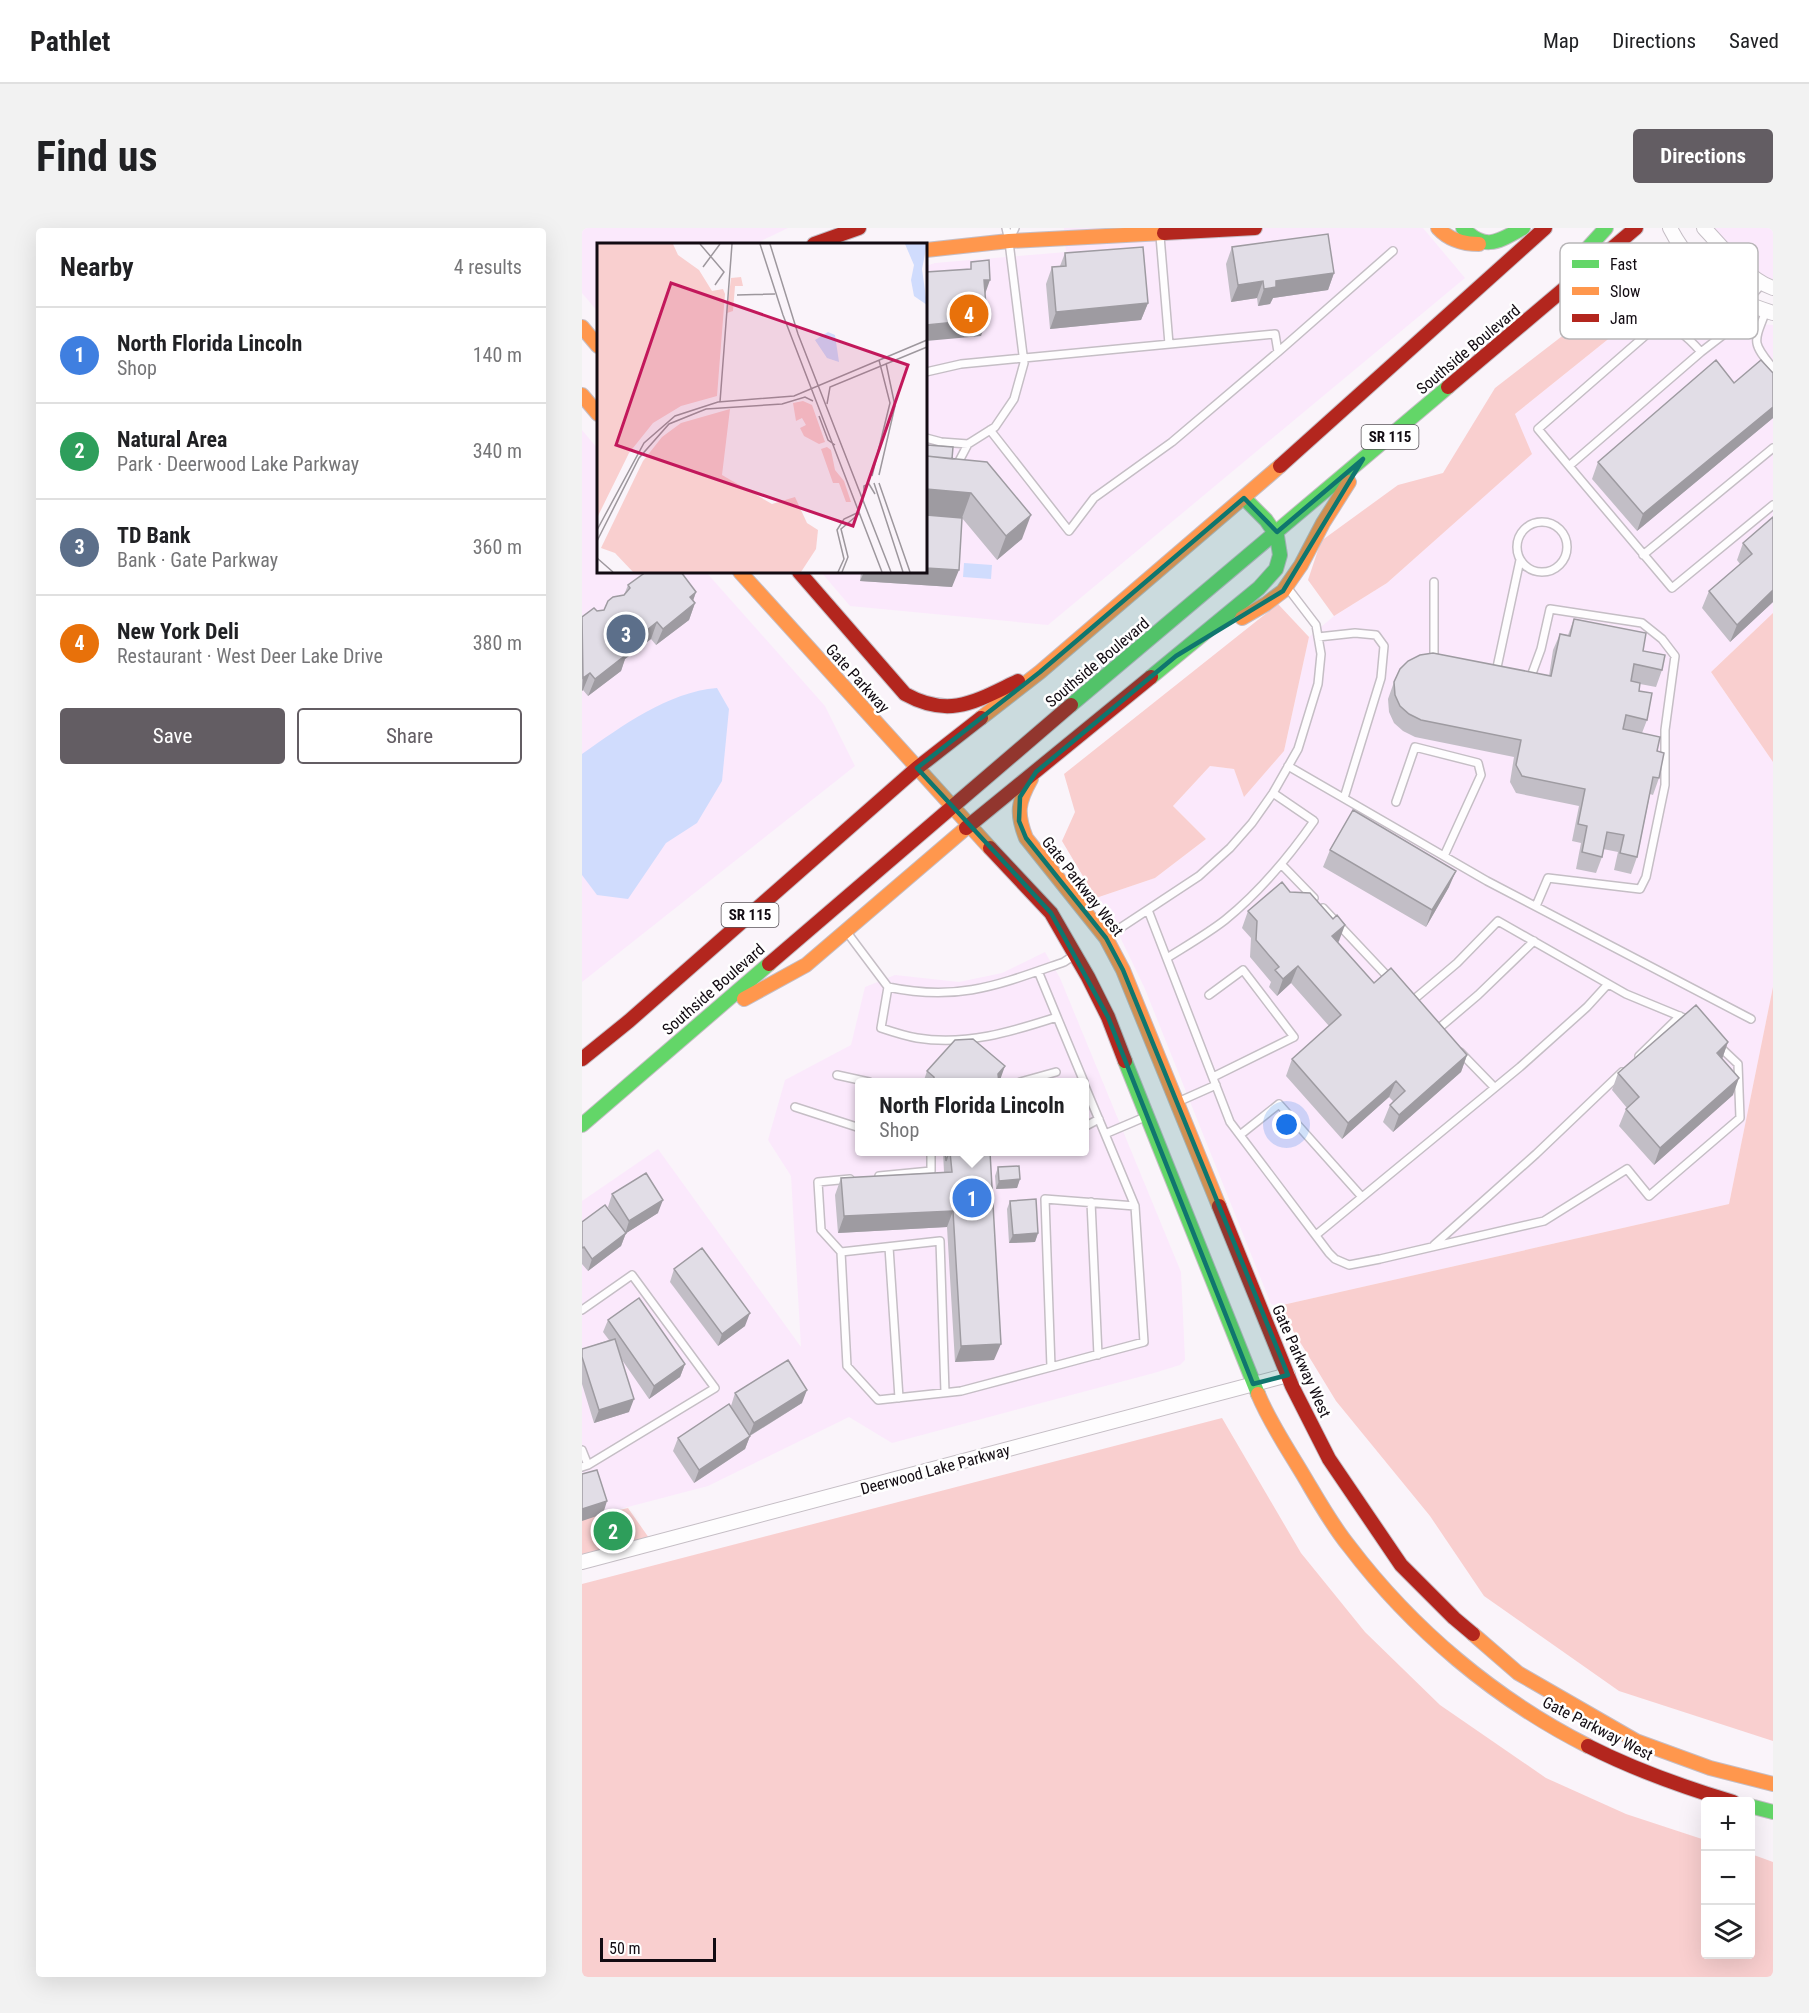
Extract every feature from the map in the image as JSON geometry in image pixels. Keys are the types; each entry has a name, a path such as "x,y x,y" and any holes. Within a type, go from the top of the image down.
{"main road":[{"path":"817,243 859,228"},
{"path":"927,250 1010,232 1159,232 1256,228"},
{"path":"1438,228 1454,240 1479,244 1495,242 1523,228"},
{"path":"1463,228 1479,244"},
{"name":"Southside Boulevard","path":"582,1059 629,1021 917,768 1040,672 1244,498 1545,228"},
{"path":"1592,243 1606,228"},
{"name":"Southside Boulevard","path":"1618,243 1636,228"},
{"path":"1503,341 1560,278"},
{"name":"Southside Boulevard","path":"582,1125 951,807 1560,293"},
{"path":"582,327 597,345"},
{"path":"590,398 597,412"},
{"path":"1176,656 1266,604 1286,586 1364,459"},
{"path":"697,1024 806,965 969,826 1259,588 1276,567 1281,549 1277,532 1244,498"},
{"name":"Gate Parkway","path":"741,573 951,807"},
{"name":"Gate Parkway","path":"800,573 905,694 922,703 943,707 962,704 1040,672"},
{"name":"Gate Parkway West","path":"1036,771 1020,797 1019,821 1026,838 1090,946 1108,1017 1162,1109 1329,1459 1401,1565 1454,1618 1518,1672 1570,1704 1636,1741 1710,1768 1773,1784"},
{"name":"Gate Parkway West","path":"951,807 1051,912 1090,946 1123,970 1162,1109 1253,1384 1285,1446 1348,1546 1392,1599 1446,1650 1506,1698 1572,1738 1694,1792 1714,1797"},
{"path":"1755,1807 1773,1812"}],"street":[{"path":"1670,228 1679,243"},
{"path":"1704,228 1718,243"},
{"name":"Deerwood Lake Parkway","path":"582,1562 1288,1375"}],"lane":[{"path":"945,467 954,467 959,463 968,444 995,427 1014,399 1024,363 1010,232"},
{"path":"1159,232 1169,344"},
{"path":"990,430 1069,531 1094,498 1172,442 1393,251"},
{"path":"1758,332 1770,312"},
{"path":"927,372 961,364 1275,334 1278,352"},
{"path":"1641,339 1538,429 1672,588 1773,504"},
{"path":"1690,339 1701,352"},
{"path":"1569,466 1718,339"},
{"path":"1756,339 1757,350 1773,368"},
{"path":"927,438 968,444"},
{"path":"1643,555 1773,448"},
{"path":"1496,672 1520,560 1516,552 1520,535 1533,523 1541,522 1558,528 1563,534 1567,550 1565,558 1554,569 1547,572 1531,571 1520,560"},
{"path":"1434,582 1433,661 1443,663"},
{"path":"846,931 888,987 938,994 988,988 1064,962 1199,876 1230,848 1252,823 1273,793 1298,749 1318,684 1321,654 1316,625 1286,586"},
{"path":"1522,677 1531,679 1551,609 1642,623 1662,639 1675,656 1665,730 1665,785 1646,878 1640,889 1548,878 1536,906"},
{"path":"1318,637 1355,633 1376,634 1384,646 1381,678 1344,798"},
{"path":"1485,670 1504,674"},
{"path":"1396,802 1415,747 1478,763 1481,775 1444,856"},
{"path":"1288,766 1444,856 1751,1019"},
{"path":"1167,958 1224,921 1252,896 1282,865 1314,821 1273,793"},
{"path":"1282,865 1396,984"},
{"path":"1148,910 1230,1122 1335,1259 1349,1265 1544,1221 1627,1169 1649,1196 1740,1118 1738,1064 1712,1039"},
{"path":"1412,1001 1457,963 1498,921 1626,994 1695,1023"},
{"path":"1438,1029 1478,995 1534,941"},
{"path":"1209,995 1243,970 1294,1037 1213,1077"},
{"path":"1038,971 1082,1078"},
{"path":"1316,1235 1561,1030 1608,984"},
{"path":"888,987 881,1028 917,1038 953,1040 985,1038 1057,1017"},
{"path":"1404,993 1419,1008"},
{"path":"1432,1247 1536,1154 1680,1016"},
{"path":"1432,1022 1446,1037"},
{"path":"1454,1045 1494,1087"},
{"path":"1036,1078 1056,1072"},
{"path":"837,1076 855,1080"},
{"path":"1106,1134 1216,1085"},
{"path":"863,1178 818,1182 821,1230 841,1252 846,1366 878,1400 961,1391 1144,1342 1135,1206 1089,1095"},
{"path":"1240,1135 1278,1104 1362,1197"},
{"path":"795,1107 855,1126"},
{"path":"1089,1124 1099,1119"},
{"path":"875,1176 931,1171 931,1156"},
{"path":"1052,1367 1046,1199 1135,1206"},
{"path":"1091,1202 1098,1355"},
{"path":"841,1252 940,1241 945,1392"},
{"path":"889,1247 899,1398"},
{"path":"582,1310 632,1275 715,1388 585,1466 582,1450"}],"highlighted area":[{"path":"1363,459 1283,591 1176,656 1036,772 1020,797 1019,821 1026,838 1106,938 1123,970 1288,1375 1253,1384 1108,1017 1051,913 917,768 1040,672 1244,498 1277,532"}],"shaded area":[{"path":"582,228 788,228 757,243 597,243 597,311 582,293"},
{"path":"1064,228 1423,228 1465,278 1048,625 850,606 822,573 927,573 927,266 935,263 1066,252"},
{"path":"1714,228 1773,228 1773,280 1758,272 1758,243 1728,243"},
{"path":"1758,323 1773,325 1773,613 1711,672 1773,762 1773,987 1729,1204 1278,1306 1271,1304 1145,989 1109,914 1096,898 1155,878 1206,839 1173,806 1210,766 1234,769 1244,796 1284,751 1309,637 1334,616 1387,583 1531,454 1515,414 1608,339 1758,339"},
{"path":"1560,338 1608,339 1515,414 1532,454 1387,583 1334,616 1308,580 1321,541 1398,485 1443,473 1495,388"},
{"path":"582,430 597,448 597,573 707,573 825,706 855,766 582,982"},
{"path":"1278,604 1309,637 1284,751 1244,797 1234,769 1210,766 1173,806 1206,839 1155,878 1096,898 1062,841 1075,812 1064,774"},
{"path":"1773,613 1773,762 1711,672"},
{"path":"1045,952 1060,978 1181,1272 1185,1360 1180,1365 1154,1373 892,1443 849,1417 708,1486 582,1519 582,1201 658,1149 801,1347 791,1176 768,1140 785,1080 851,1045 865,987 895,975 959,982 1002,973"},
{"path":"1773,987 1773,1741 1619,1691 1484,1596 1430,1516 1336,1401 1278,1306 1729,1204"},
{"path":"1222,1418 1301,1553 1365,1632 1440,1705 1546,1778 1626,1814 1701,1839 1701,1959 1755,1959 1755,1855 1773,1862 1773,1977 582,1977 582,1584"},
{"path":"628,1508 649,1538 582,1556 582,1519"}],"water":[{"path":"964,563 992,565 991,579 963,577"},
{"path":"717,688 729,709 722,781 697,823 666,843 628,899 597,895 582,875 582,754 629,722 663,703 699,691"}],"building":[{"path":"1328,234 1334,273 1276,281 1276,287 1264,289 1263,281 1238,285 1232,247"},
{"path":"1143,247 1148,303 1056,312 1052,267 1066,266 1065,253"},
{"path":"989,260 990,280 984,280 987,319 927,325 927,272 971,269 971,262"},
{"path":"1716,360 1734,383 1761,360 1773,373 1773,407 1643,514 1598,462"},
{"path":"927,445 953,447 952,459 927,456"},
{"path":"927,456 987,462 1031,515 1006,536 971,493 927,489"},
{"path":"927,515 962,518 959,570 927,568"},
{"path":"1773,517 1773,590 1737,625 1709,591 1752,554 1743,543"},
{"path":"645,573 682,573 696,592 690,597 695,603 663,629 657,622 623,649 627,654 595,679 590,673 583,678 582,617 594,608 597,611 604,610 608,601 613,597 624,595 630,588 628,585"},
{"path":"1574,619 1646,633 1643,651 1665,655 1662,670 1634,664 1631,681 1640,683 1639,691 1652,693 1647,720 1626,715 1623,729 1660,737 1657,751 1664,753 1659,778 1653,777 1637,857 1620,853 1624,835 1607,832 1602,857 1582,852 1587,826 1578,824 1585,789 1522,776 1516,765 1521,740 1421,720 1400,706 1395,695 1394,682 1400,669 1408,661 1420,655 1433,653 1551,676 1560,634 1570,636"},
{"path":"1353,810 1456,871 1432,910 1330,850"},
{"path":"1282,882 1290,892 1310,893 1333,919 1337,915 1345,925 1332,936 1374,983 1391,968 1467,1055 1399,1115 1390,1105 1405,1091 1396,1081 1348,1123 1292,1059 1341,1015 1298,966 1283,979 1275,970 1279,967 1256,940 1257,921 1248,911"},
{"path":"1696,1005 1728,1042 1717,1053 1739,1078 1660,1148 1626,1109 1639,1097 1618,1073"},
{"path":"973,1039 1005,1066 998,1074 998,1078 934,1078 927,1071 955,1040"},
{"path":"950,1156 990,1156 1001,1344 961,1346 953,1211 844,1216 841,1178 952,1172"},
{"path":"1019,1166 1020,1179 999,1181 998,1167"},
{"path":"646,1173 663,1200 629,1221 612,1194"},
{"path":"1036,1199 1038,1233 1013,1235 1010,1201"},
{"path":"605,1205 626,1233 592,1259 584,1247 582,1248 582,1222"},
{"path":"702,1248 750,1313 722,1334 674,1269"},
{"path":"639,1298 685,1364 654,1386 608,1320"},
{"path":"615,1339 634,1399 599,1410 582,1357 582,1349"},
{"path":"788,1360 807,1390 754,1423 735,1393"},
{"path":"729,1404 750,1436 699,1470 678,1438"},
{"path":"597,1470 607,1501 582,1509 582,1474"}],"traffic: fast":[{"path":"1463,228 1478,240 1485,242 1499,240 1523,228"},
{"path":"1592,243 1606,228"},
{"path":"1071,705 1448,387"},
{"path":"1151,677 1259,588 1276,569 1280,555 1277,536 1266,520 1244,498"},
{"path":"582,1125 769,964"},
{"path":"1125,1061 1258,1394"},
{"path":"1755,1807 1773,1812"}],"traffic: slow":[{"path":"1438,228 1447,236 1457,240 1479,244"},
{"path":"927,250 1009,241 1164,233"},
{"path":"582,327 597,345"},
{"path":"582,395 597,413"},
{"path":"981,718 1040,672 1280,466"},
{"path":"1242,618 1283,591 1301,565 1323,523 1349,482"},
{"path":"741,573 990,848"},
{"path":"1031,779 1023,794 1020,808 1026,838 1106,938 1123,970 1219,1206"},
{"path":"744,999 806,965 966,828"},
{"path":"1258,1394 1278,1434 1336,1529 1400,1606 1457,1660 1488,1684 1520,1707 1588,1746"},
{"path":"1473,1634 1518,1673 1636,1741 1710,1768 1773,1784"}],"traffic: jam":[{"path":"817,243 859,228"},
{"path":"1164,233 1255,228"},
{"path":"1280,466 1545,228"},
{"path":"1618,243 1636,228"},
{"path":"1448,387 1560,292"},
{"path":"800,573 905,694 921,701 949,706 976,700 1018,681"},
{"path":"966,828 1151,677"},
{"path":"769,964 1071,705"},
{"path":"582,1059 629,1021 917,768 981,718"},
{"path":"990,848 1051,913 1088,977 1108,1017 1125,1061"},
{"path":"1219,1206 1292,1386 1329,1459 1401,1565 1473,1634"},
{"path":"1588,1746 1623,1763 1718,1797"}],"place":[{"name":"New York Deli","path":"969,314"},
{"name":"TD Bank","path":"626,634"},
{"name":"North Florida Lincoln","path":"972,1198"},
{"name":"Natural Area","path":"613,1531"}]}
